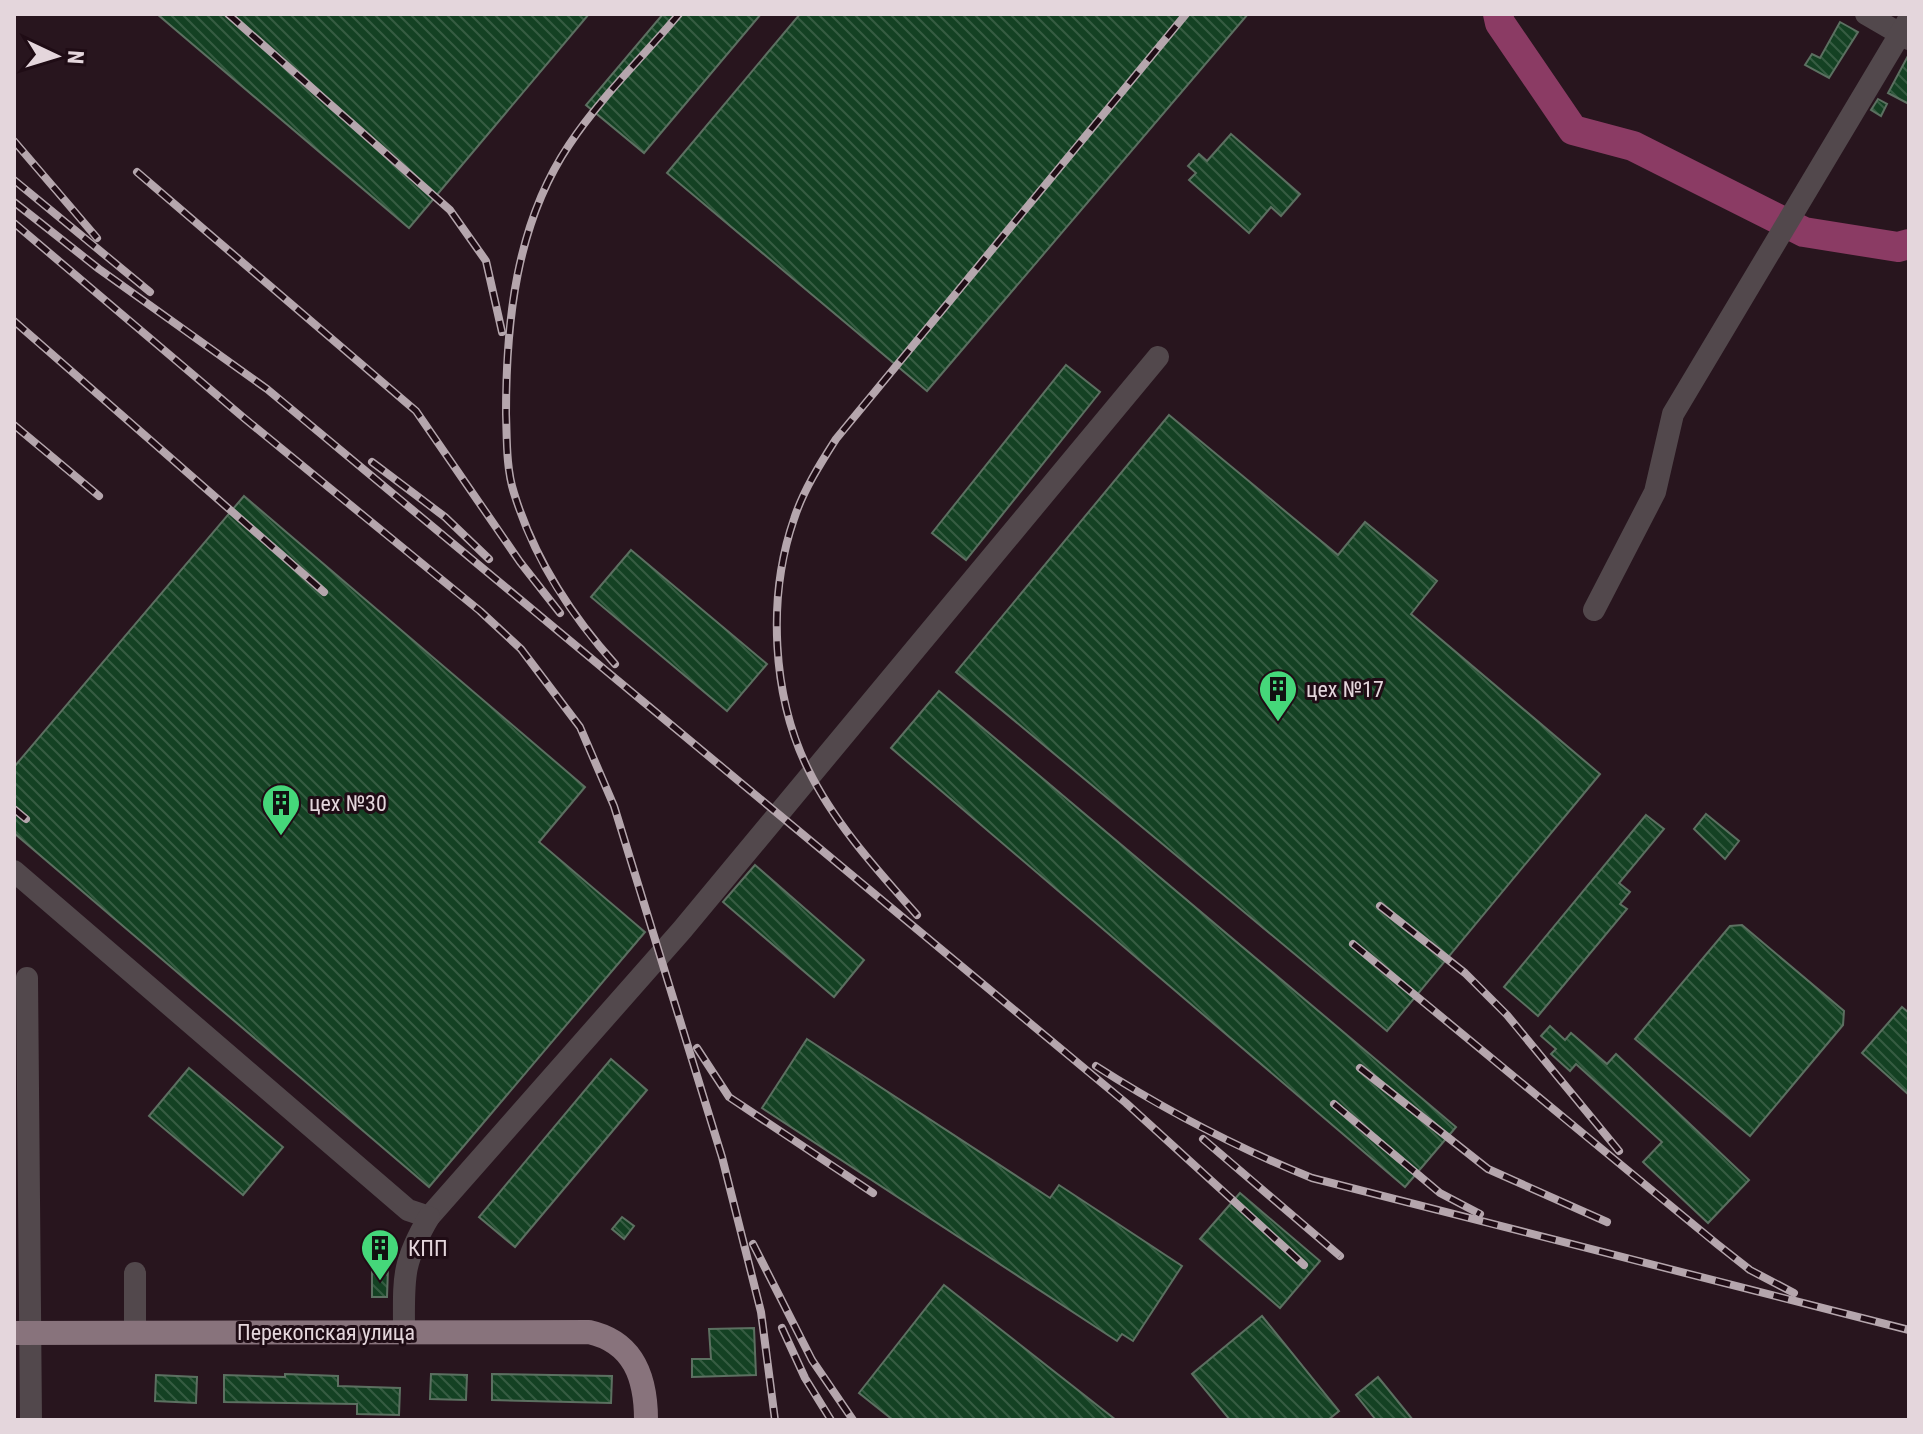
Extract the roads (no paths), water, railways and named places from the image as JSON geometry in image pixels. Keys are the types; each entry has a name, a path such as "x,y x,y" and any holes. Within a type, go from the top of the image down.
{"main road":[{"name":"Перекопская улица","path":"22,1333 589,1332 605,1336 631,1356 646,1395 646,1420"}],"street":[{"path":"1594,610 1655,492 1673,414 1906,31 1866,14"},
{"path":"404,1332 405,1265 409,1250 429,1217 682,930 1158,357"},
{"path":"14,871 408,1210 429,1217"},
{"path":"27,978 22,1333 31,1420"},
{"path":"135,1273 135,1333"}],"waterway":[{"path":"1498,14 1500,23 1573,130 1633,146 1804,232 1898,247 1909,244"}],"railway":[{"path":"228,14 450,210 486,261 502,332"},
{"path":"615,664 568,605 522,517 510,474 507,443 508,344 526,241 551,175 594,111 679,14"},
{"path":"917,915 844,827 819,789 796,740 787,710 777,646 777,613 785,549 807,488 836,439 1186,14"},
{"path":"14,141 97,238"},
{"path":"137,172 416,411 520,562 560,613"},
{"path":"14,180 150,292"},
{"path":"14,202 99,269 267,389 1126,1103 1304,1265"},
{"path":"14,223 244,418 480,611 521,649 580,727 614,806 722,1157 761,1312 775,1420"},
{"path":"14,321 324,592"},
{"path":"14,425 99,496"},
{"path":"372,462 445,517 489,559"},
{"path":"14,809 26,819"},
{"path":"1380,906 1465,973 1507,1015 1619,1151"},
{"path":"1353,944 1717,1244 1750,1270 1794,1293"},
{"path":"697,1048 729,1097 873,1193"},
{"path":"1096,1066 1201,1127 1312,1178 1909,1330"},
{"path":"1360,1068 1488,1169 1607,1222"},
{"path":"1334,1104 1440,1193 1480,1214"},
{"path":"1203,1139 1340,1256"},
{"path":"753,1244 812,1360 853,1420"},
{"path":"782,1328 805,1378 831,1420"}],"place":[{"name":"цех №17","path":"1278,723"},
{"name":"цех №30","path":"281,837"},
{"name":"КПП","path":"380,1282"}]}
